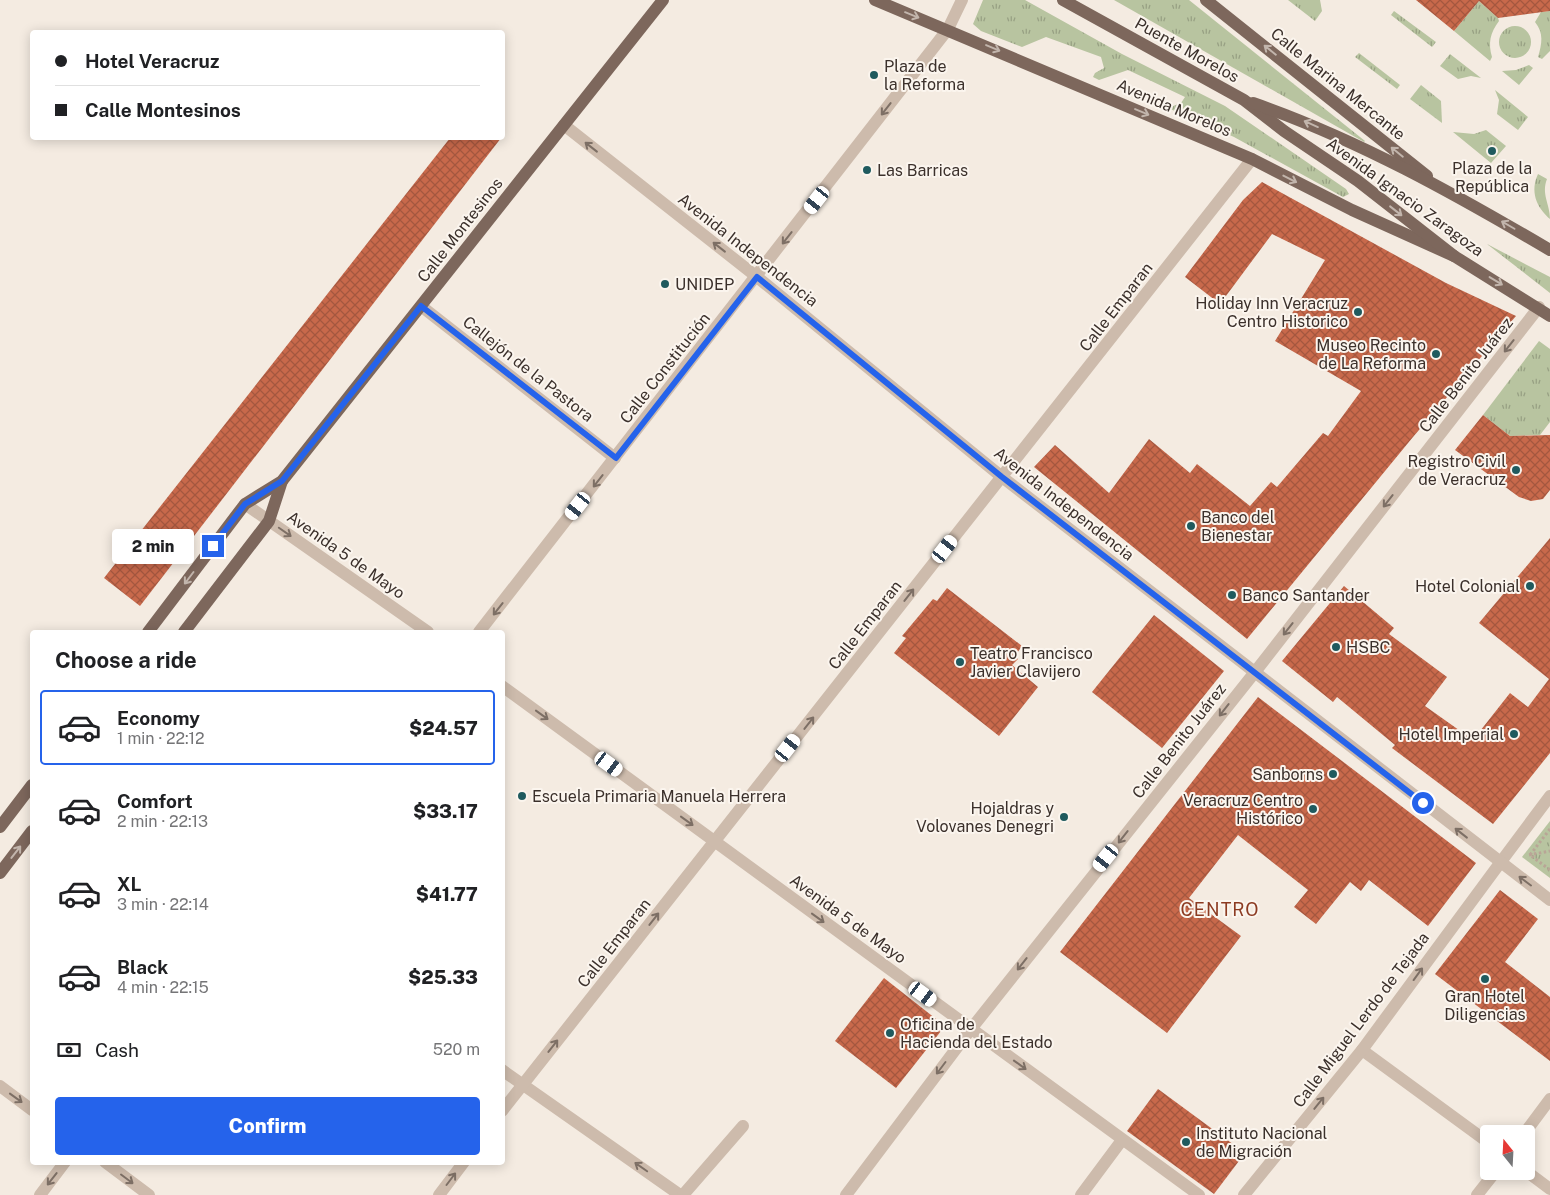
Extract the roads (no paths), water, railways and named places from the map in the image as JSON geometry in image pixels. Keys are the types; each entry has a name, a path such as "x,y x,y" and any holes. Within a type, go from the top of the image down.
{"main road":[{"name":"Calle Montesinos","path":"150,630 245,504 282,481 663,0"},
{"name":"Avenida Morelos","path":"875,0 948,29 1252,159 1352,210 1454,256"},
{"name":"Puente Morelos","path":"1063,0 1244,100"},
{"name":"Calle Marina Mercante","path":"1206,0 1448,193"},
{"name":"Calle Marina Mercante","path":"1244,100 1308,122 1448,193 1550,250"},
{"name":"Avenida Ignacio Zaragoza","path":"1244,100 1284,131 1358,181 1454,256 1540,307 1550,316"},
{"name":"Calle Montesinos","path":"186,630 270,521 282,481"},
{"path":"0,828 30,789"},
{"path":"0,873 30,834"}],"street":[{"name":"Calle Constitución","path":"481,630 948,29 962,0"},
{"name":"Avenida Independencia","path":"564,125 757,277 1002,477 1550,900"},
{"name":"Calle Emparan","path":"505,1108 1252,159"},
{"name":"Callejón de la Pastora","path":"421,306 616,458"},
{"name":"Calle Benito Juárez","path":"846,1195 970,1029 1254,672 1540,307"},
{"name":"Avenida 5 de Mayo","path":"245,504 425,630"},
{"name":"Avenida 5 de Mayo","path":"505,688 1199,1195"},
{"name":"Calle Miguel Lerdo de Tejada","path":"1244,1195 1362,1050 1550,796"},
{"path":"1362,1050 1480,1136"},
{"path":"505,1072 682,1195 743,1126"},
{"path":"0,1086 30,1108"},
{"path":"1531,1125 1550,1099"},
{"path":"1081,1195 1122,1140"},
{"path":"40,1195 63,1165"},
{"path":"109,1165 149,1195"},
{"path":"439,1195 462,1165"},
{"path":"1535,1178 1550,1189"},
{"path":"1477,1195 1489,1180"}],"place":[{"name":"Plaza de la Reforma","path":"874,75"},
{"name":"Plaza de la República","path":"1492,151"},
{"name":"Las Barricas","path":"867,170"},
{"name":"UNIDEP","path":"665,284"},
{"name":"Holiday Inn Veracruz Centro Historico","path":"1358,312"},
{"name":"Museo Recinto de La Reforma","path":"1436,354"},
{"name":"Registro Civil de Veracruz","path":"1516,470"},
{"name":"Banco del Bienestar","path":"1191,526"},
{"name":"Hotel Colonial","path":"1530,586"},
{"name":"Banco Santander","path":"1232,595"},
{"name":"HSBC","path":"1336,647"},
{"name":"Teatro Francisco Javier Clavijero","path":"960,662"},
{"name":"Hotel Imperial","path":"1514,734"},
{"name":"Sanborns","path":"1333,774"},
{"name":"Escuela Primaria Manuela Herrera","path":"522,796"},
{"name":"Veracruz Centro Histórico","path":"1313,809"},
{"name":"Hojaldras y Volovanes Denegri","path":"1064,817"},
{"name":"Gran Hotel Diligencias","path":"1485,979"},
{"name":"Oficina de Hacienda del Estado","path":"890,1033"},
{"name":"Instituto Nacional de Migración","path":"1186,1142"}],"district":[{"name":"CENTRO","path":"1220,909"}]}
